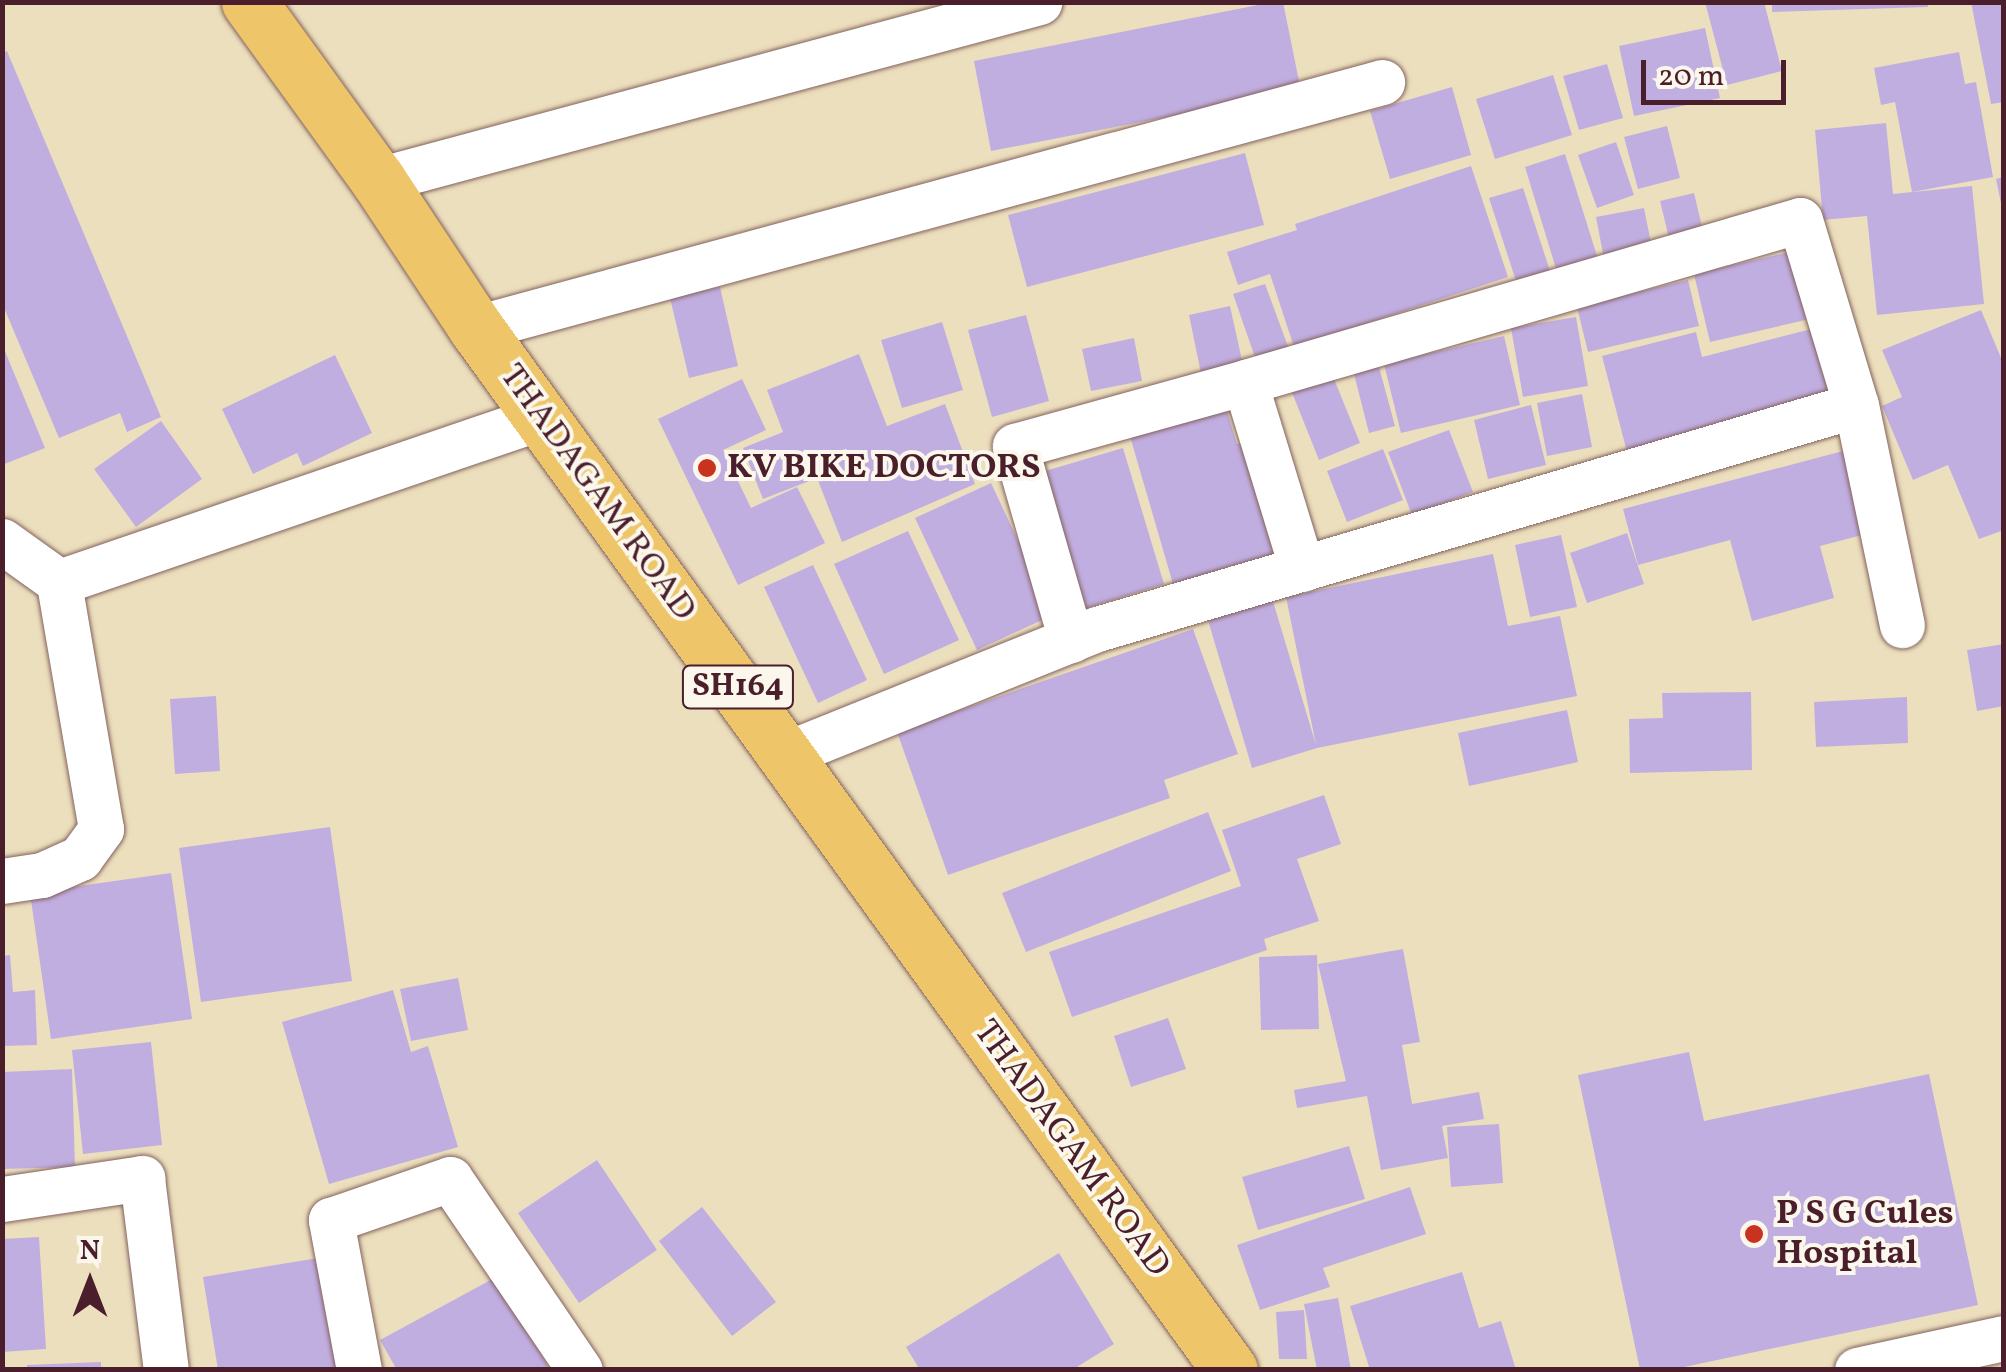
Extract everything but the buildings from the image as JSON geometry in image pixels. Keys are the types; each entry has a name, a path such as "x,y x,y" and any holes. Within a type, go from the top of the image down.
{"main road":[{"name":"THADAGAM ROAD","path":"249,2 378,180 476,328 1230,1370"}],"street":[{"path":"378,180 1039,2"},
{"path":"476,328 1382,82"},
{"path":"1071,640 1015,446 1800,220 1856,405 1902,624"},
{"path":"1246,382 1302,569"},
{"path":"786,754 1071,640 1856,405"},
{"path":"59,582 542,416"},
{"path":"2,541 59,582 101,829 80,858 42,875 2,880"},
{"path":"2,1200 142,1178 166,1370"},
{"path":"360,1370 330,1220 450,1179 580,1370"},
{"path":"1857,1370 2004,1338"}],"place":[{"name":"KV BIKE DOCTORS","path":"707,468"},
{"name":"P S G Cules Hospital","path":"1754,1234"}]}
